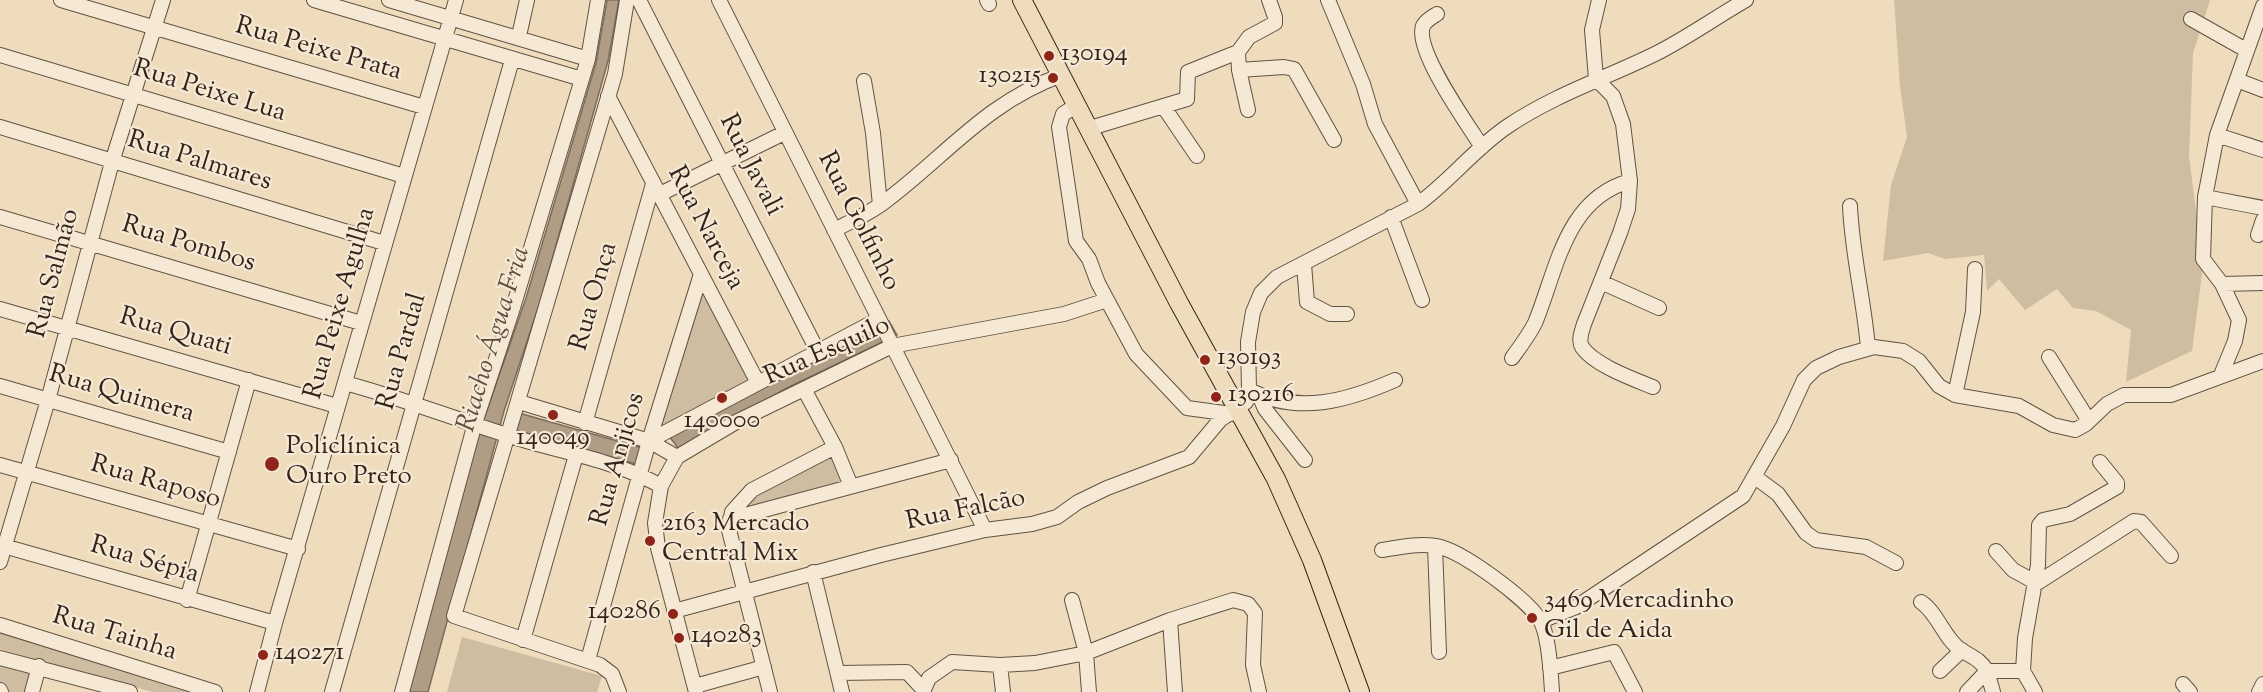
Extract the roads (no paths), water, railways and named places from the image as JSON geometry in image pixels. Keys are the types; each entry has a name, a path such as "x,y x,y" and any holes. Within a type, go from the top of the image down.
{"main road":[{"path":"1022,0 1235,411 1276,479 1312,560 1360,692"}],"street":[{"name":"Rua Peixe Prata","path":"61,0 424,107"},
{"name":"Rua Salmão","path":"0,562 48,400 112,162 164,0"},
{"path":"314,0 582,79"},
{"path":"389,0 519,36 588,59"},
{"name":"Rua Peixe Agulha","path":"257,692 274,623 298,549 384,243 456,0"},
{"path":"519,36 527,0"},
{"path":"402,692 477,424 588,59 598,0"},
{"path":"619,692 608,669 588,660 454,616 608,96 619,54 627,0"},
{"name":"Rua Javali","path":"639,0 818,352"},
{"name":"Rua Golfinho","path":"719,0 985,530"},
{"path":"1248,110 1239,70 1238,52 1245,40 1276,21 1269,0"},
{"path":"1328,0 1363,84 1375,124 1418,204"},
{"path":"1599,0 1592,30 1596,79 1613,96 1623,124 1630,181 1628,209 1580,335 1583,348 1619,373 1653,387"},
{"path":"1305,460 1254,393 1248,342 1258,299 1277,278 1418,204 1439,189 1482,147 1525,116 1596,79 1656,53 1746,0"},
{"path":"2221,375 2235,341 2239,323 2222,284 2206,264 2202,254 2205,197 2217,135 2262,9"},
{"path":"1437,14 1426,22 1422,29 1431,62 1482,147"},
{"path":"2191,19 2246,50"},
{"path":"1088,129 1187,99 1188,72 1238,52"},
{"name":"Rua Peixe Lua","path":"0,55 404,176"},
{"name":"Rua Pardal","path":"332,692 512,60"},
{"path":"1239,70 1284,67 1294,69 1334,140"},
{"path":"834,230 880,205 977,123 1030,86 1062,75"},
{"path":"2237,80 2263,90"},
{"path":"864,81 873,133 880,205"},
{"name":"Rua Narceja","path":"608,96 758,383"},
{"path":"1077,105 1063,114 1059,127 1076,241 1089,259 1107,300 1136,354 1144,366 1163,380 1184,406 1190,409 1235,411 1254,393"},
{"path":"1163,106 1197,156"},
{"name":"Rua Palmares","path":"0,127 384,243"},
{"path":"656,189 721,165 784,133"},
{"path":"2217,135 2263,150"},
{"path":"1512,358 1534,323 1545,288 1567,236 1601,193 1630,181"},
{"name":"Rua Onça","path":"585,423 656,189"},
{"path":"2205,197 2263,208"},
{"path":"1850,206 1853,250 1864,300 1868,348"},
{"name":"Rua Pombos","path":"0,217 361,323"},
{"path":"1391,217 1422,300"},
{"path":"2258,235 2263,220"},
{"path":"1304,264 1307,303 1330,314 1347,314"},
{"path":"1955,395 1973,312 1975,269"},
{"name":"Rua Anjicos","path":"588,660 649,441 700,274"},
{"path":"1601,282 1659,308"},
{"path":"2222,284 2263,283"},
{"name":"Rua Esquilo","path":"677,457 735,422 892,345 1064,314 1107,300"},
{"name":"Rua Quati","path":"0,309 338,406"},
{"name":"Rua Esquilo","path":"649,441 880,321"},
{"path":"1541,621 1576,607 1743,496 1810,372 1839,357 1868,348 1891,349 1914,357 1939,386 1955,395 2019,406 2054,425 2075,430 2089,421 2107,404 2124,394 2171,395 2263,361"},
{"path":"2049,357 2089,421"},
{"path":"187,600 249,380"},
{"path":"1254,393 1286,403 1321,402 1371,390 1395,380"},
{"path":"345,383 641,475 661,486"},
{"name":"Rua Quimera","path":"0,386 229,452"},
{"path":"804,389 835,447 851,486"},
{"path":"517,406 649,441 677,457 661,486 655,523 658,548 696,689 764,667"},
{"name":"Rua Falcão","path":"674,611 813,572 985,530 1032,524 1057,517 1078,502 1107,488 1189,457 1213,427 1235,411"},
{"path":"770,692 729,530 730,519 743,497 752,490 835,447"},
{"path":"522,640 576,455"},
{"path":"730,519 951,459"},
{"path":"2035,692 2023,671 2023,653 2041,522 2070,514 2117,485 2100,462"},
{"name":"Rua Raposo","path":"0,465 298,549"},
{"path":"1755,477 1772,488 1806,532 1816,540 1866,547 1896,563"},
{"path":"2034,584 2134,521 2144,525 2171,556"},
{"name":"Rua Sépia","path":"3,546 274,623"},
{"path":"1435,546 1439,652"},
{"path":"1382,550 1435,546 1463,556 1517,597 1541,621 1552,692"},
{"path":"1996,551 2013,570 2034,584"},
{"path":"813,572 842,692"},
{"path":"1072,600 1086,653 1089,692"},
{"path":"838,673 907,672 923,690 929,678 952,662 1000,665 1035,663 1086,653 1170,620 1226,602 1242,602 1255,613 1253,665 1259,692"},
{"path":"1921,602 1962,651 1973,655 1987,671 1993,692"},
{"path":"1170,620 1175,692"},
{"name":"Rua Tainha","path":"0,625 215,692"},
{"path":"1940,671 1962,651"},
{"path":"1550,668 1614,652 1635,692"},
{"name":"Rua Tainha","path":"0,658 39,666 110,689 130,692"},
{"path":"1000,665 1003,692"},
{"path":"32,692 39,666"},
{"path":"1967,692 1987,671 2023,671"},
{"path":"2259,692 2263,684"}],"place":[{"name":"130194","path":"1049,56"},
{"name":"130215","path":"1053,78"},
{"name":"130193","path":"1205,360"},
{"name":"130216","path":"1216,397"},
{"name":"140000","path":"722,398"},
{"name":"140049","path":"553,415"},
{"name":"Policlínica Ouro Preto","path":"272,464"},
{"name":"2163 Mercado Central Mix","path":"650,541"},
{"name":"140286","path":"673,614"},
{"name":"3469 Mercadinho Gil de Aida","path":"1532,618"},
{"name":"140283","path":"679,638"},
{"name":"140271","path":"263,655"}],"water label":[{"name":"Riacho Água Fria","path":"496,340"}]}
